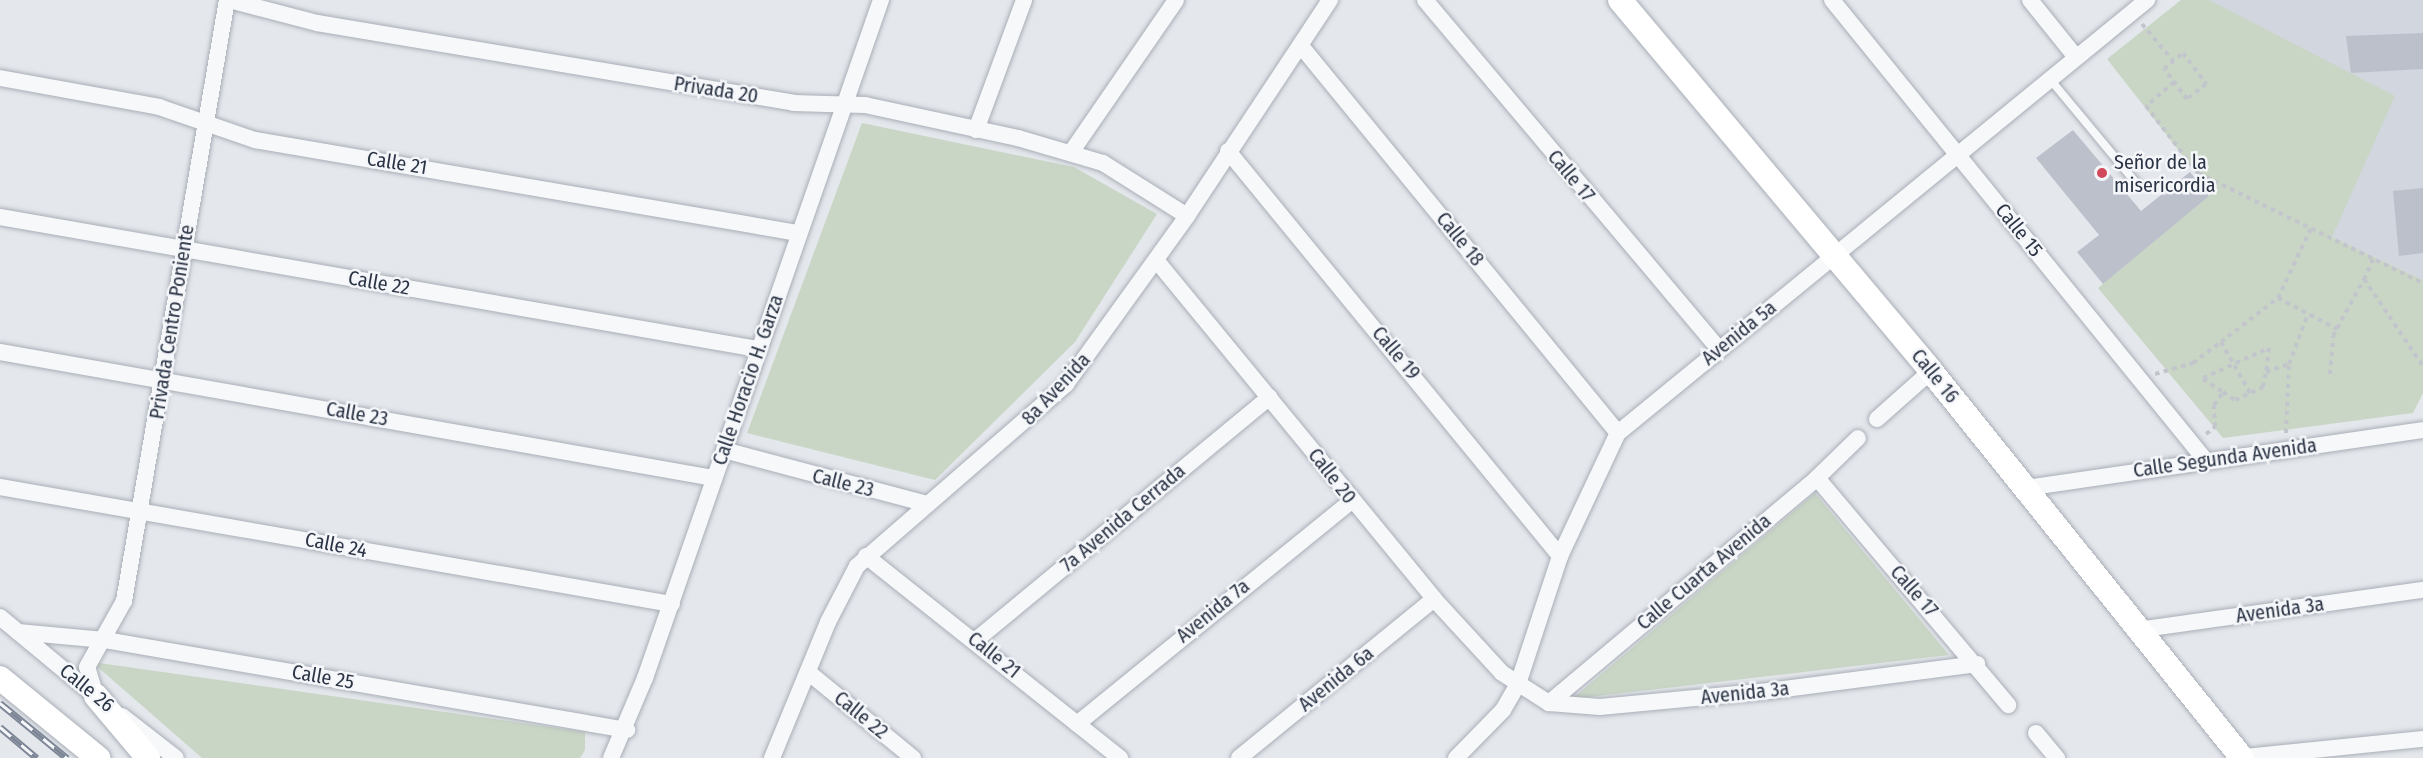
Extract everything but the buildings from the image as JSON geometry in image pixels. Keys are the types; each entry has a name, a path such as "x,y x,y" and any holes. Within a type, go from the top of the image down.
{"street":[{"name":"Privada 20","path":"228,0 341,27 793,103 845,104 976,130 1072,152 1122,172 1187,216"},
{"name":"Privada Centro Poniente","path":"96,696 87,667 105,640 124,601 164,380 182,249 228,0"},
{"name":"Calle Horacio H. Garza","path":"611,758 627,730 672,604 757,349 881,0"},
{"path":"976,130 1024,0"},
{"path":"1072,152 1176,0"},
{"name":"8a Avenida","path":"772,758 848,579 866,555 1066,384 1187,216 1330,0"},
{"name":"Calle 17","path":"1425,0 1719,349"},
{"name":"Calle 16","path":"1620,0 1931,371 2239,758"},
{"name":"Calle 15","path":"1832,0 2206,460"},
{"path":"2030,0 2075,56"},
{"name":"Avenida 5a","path":"1456,758 1497,718 1518,684 1560,556 1618,432 2049,77 2147,0"},
{"name":"Calle 18","path":"1301,46 1618,432"},
{"name":"Calle 21","path":"0,78 159,107 255,141 798,233"},
{"name":"Calle 19","path":"1228,152 1560,556"},
{"name":"Calle 22","path":"0,218 757,349"},
{"name":"Calle 20","path":"1156,260 1270,397 1351,501 1434,599 1502,673 1518,684"},
{"name":"Calle 23","path":"0,352 714,478"},
{"path":"1877,419 1931,371"},
{"name":"7a Avenida Cerrada","path":"976,640 1270,397"},
{"name":"Calle Segunda Avenida","path":"2026,488 2422,428"},
{"name":"Calle Cuarta Avenida","path":"1549,703 1817,478 1858,438"},
{"name":"Calle 23","path":"724,450 927,504"},
{"name":"Calle 17","path":"1817,478 1977,664 2008,705"},
{"name":"Calle 24","path":"0,487 141,509 672,604"},
{"name":"Avenida 7a","path":"1077,724 1351,501"},
{"name":"Calle 21","path":"866,555 976,640 1120,758"},
{"name":"Avenida 3a","path":"2137,630 2423,590"},
{"name":"Avenida 6a","path":"1239,758 1434,599"},
{"name":"Calle 26","path":"0,617 176,758"},
{"name":"Calle 25","path":"18,632 105,640 627,730"},
{"name":"Avenida 3a","path":"1518,684 1549,703 1600,706 1758,693 1977,664"},
{"name":"Calle 22","path":"808,672 913,758"},
{"path":"0,678 98,758"},
{"path":"96,696 148,758"},
{"path":"2036,733 2057,758"},
{"path":"2239,758 2423,739"}],"lane":[{"path":"2049,77 2137,184"}],"path":[{"path":"2132,12 2173,61"},
{"path":"2183,53 2206,84 2187,99 2164,69 2173,61 2183,53"},
{"path":"2174,82 2146,106 2198,173 2423,283"},
{"path":"2141,382 2163,369 2193,363 2278,298 2311,228"},
{"path":"2330,374 2337,329 2373,259"},
{"path":"2364,279 2423,366"},
{"path":"2278,298 2337,329"},
{"path":"2285,449 2289,364 2308,314"},
{"path":"2222,342 2250,393"},
{"path":"2269,348 2266,372 2263,387 2235,400 2203,378 2269,348"},
{"path":"2266,372 2289,364"},
{"path":"2192,444 2215,427 2214,405 2223,392"}],"shaded area":[{"path":"2209,0 2423,0 2423,280 2332,237"}],"green space":[{"path":"2181,0 2209,0 2395,96 2332,237 2423,280 2423,393 2413,413 2223,438 2098,288 2212,193 2107,59"},
{"path":"862,123 1074,167 1157,214 1075,342 935,480 747,433"},
{"path":"1815,493 1949,655 1572,699"},
{"path":"92,662 585,732 585,750 580,758 202,758"}],"railway":[{"path":"0,703 67,758"},
{"path":"0,727 37,758"}],"place":[{"name":"Señor de la misericordia","path":"2102,173"}]}
